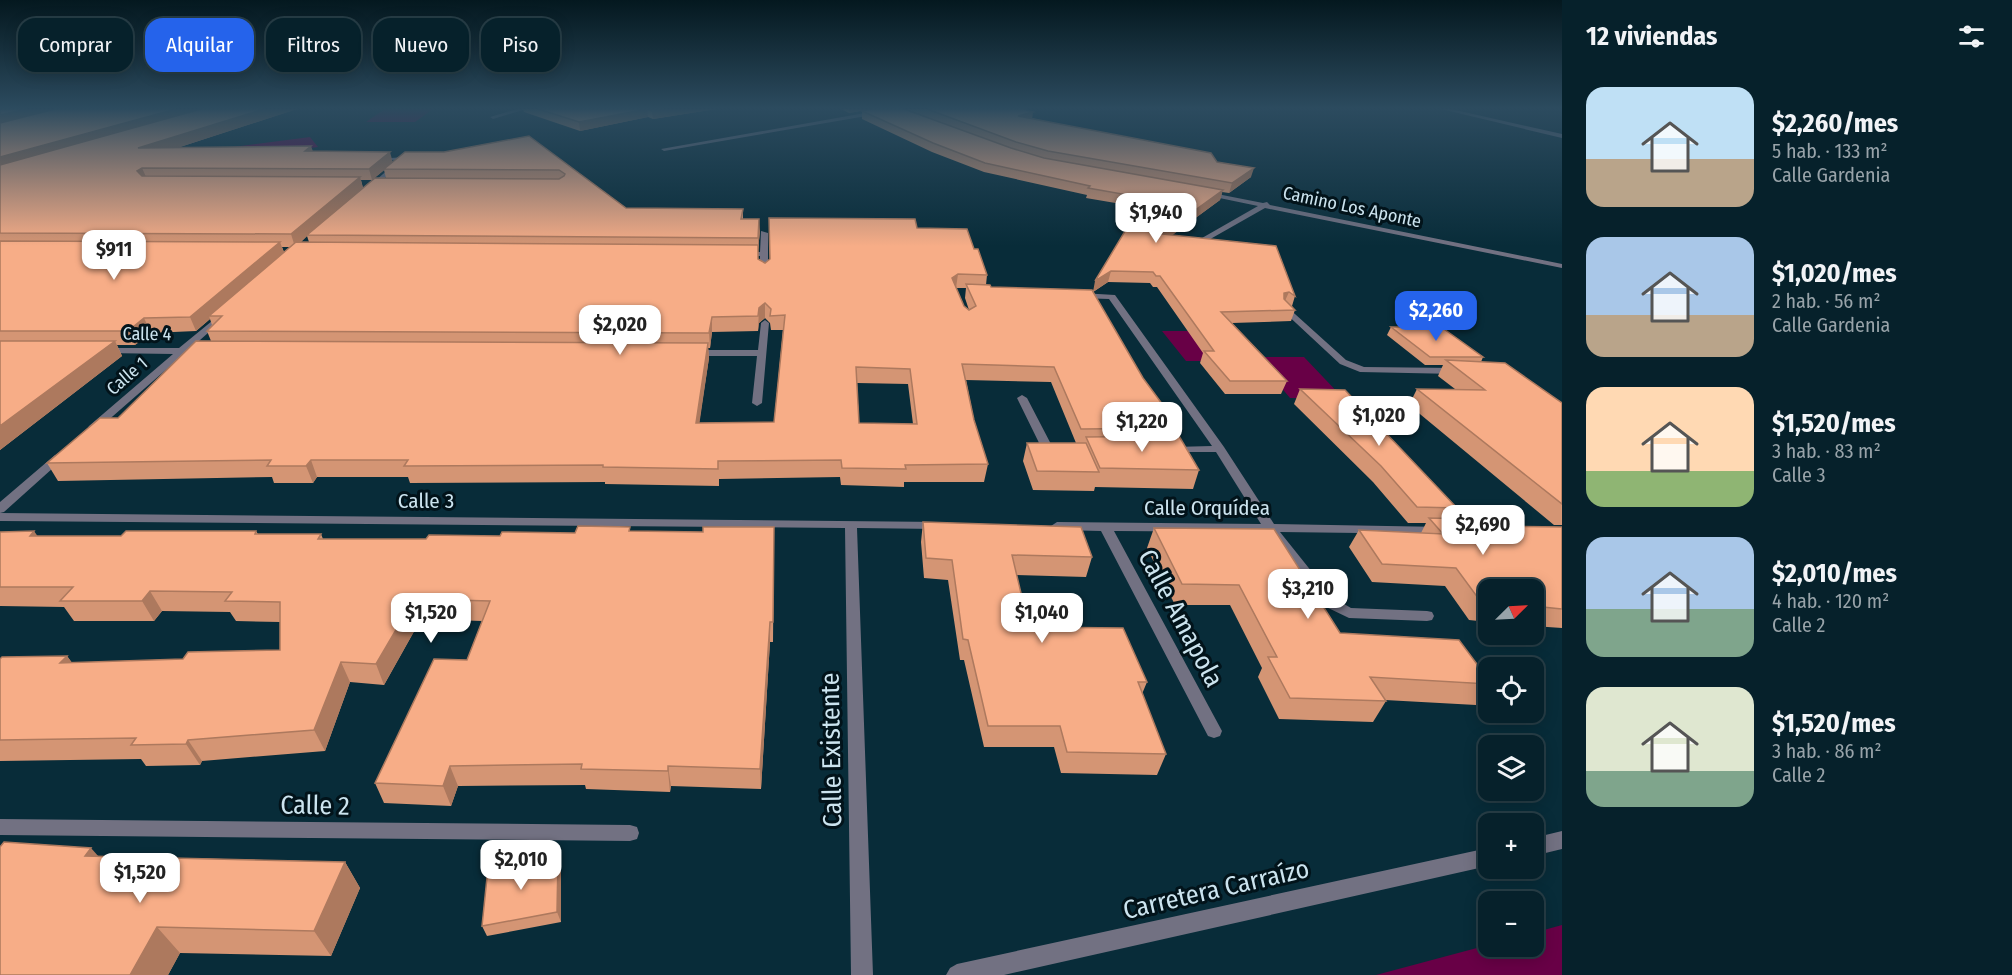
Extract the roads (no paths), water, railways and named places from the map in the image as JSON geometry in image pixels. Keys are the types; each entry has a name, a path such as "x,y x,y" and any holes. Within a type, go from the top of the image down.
{"street":[{"path":"374,185 404,159 393,159"},
{"path":"364,188 386,185"},
{"name":"Camino Los Aponte","path":"1197,192 1267,204 1562,266"},
{"path":"1198,244 1267,204"},
{"path":"764,233 764,273"},
{"path":"728,254 764,254"},
{"path":"1069,296 1112,297 1220,449 1269,527 1327,601 1349,613 1427,616"},
{"name":"Calle 1","path":"81,438 235,305"},
{"path":"1285,308 1343,362 1363,370 1462,371"},
{"path":"757,403 765,324"},
{"name":"Calle 4","path":"90,350 216,351"},
{"path":"681,353 762,352"},
{"path":"1022,398 1049,451 1072,450"},
{"path":"1163,450 1220,449"},
{"path":"0,509 63,454"},
{"name":"Calle 3","path":"0,517 851,524"},
{"path":"851,524 955,525"},
{"name":"Calle Existente","path":"851,524 862,975"},
{"name":"Calle Orquídea","path":"1048,526 1454,530"},
{"name":"Calle Amapola","path":"1106,527 1215,731"},
{"name":"Calle 2","path":"0,827 630,833"},
{"path":"1544,844 1562,840"},
{"name":"Carretera Carraízo","path":"957,975 1478,858"}]}
